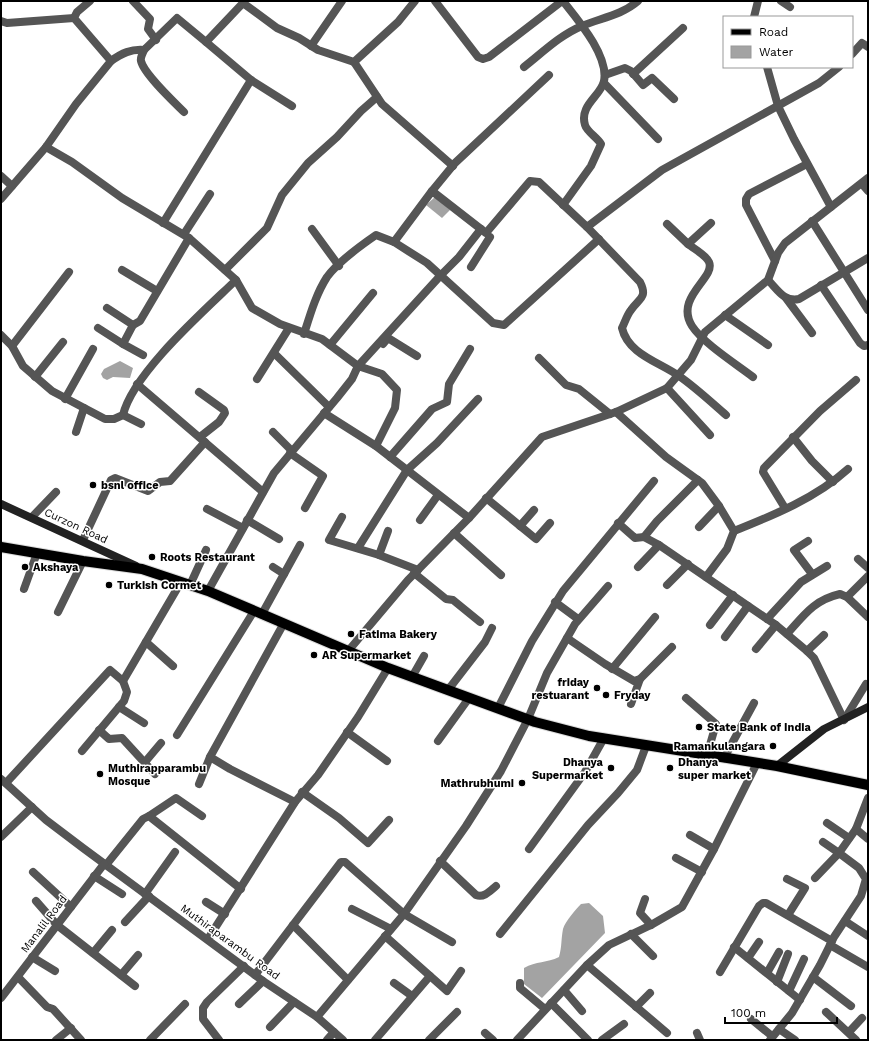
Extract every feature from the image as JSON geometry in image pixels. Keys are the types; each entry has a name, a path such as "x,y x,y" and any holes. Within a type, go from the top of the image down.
{"main road":[{"name":"Curzon Road","path":"1,504 83,540 142,569"},
{"path":"1,547 142,569 208,591 349,650 388,668 528,719 604,738 777,766 868,785"},
{"path":"777,766 824,729 868,707"}],"street":[{"path":"74,18 76,12 90,1"},
{"path":"133,1 150,19 148,29 156,40"},
{"path":"311,46 342,1"},
{"path":"354,62 398,22 415,1"},
{"path":"435,1 478,57 483,59 489,57 563,1 592,39 600,56 605,75 604,83 588,104 586,126 600,144 591,166 563,205"},
{"path":"524,67 556,42 581,26 627,10 638,1"},
{"path":"754,16 758,1"},
{"path":"781,1 790,8"},
{"path":"206,42 244,2 277,28 318,50 354,62 382,104 453,166"},
{"path":"1,21 7,23 74,18"},
{"path":"74,18 111,60"},
{"path":"184,112 148,74 141,62 141,56 144,50 177,18 251,80 292,106"},
{"path":"633,74 683,28"},
{"path":"853,53 862,43 868,47"},
{"path":"1,199 46,147 76,104 111,60 134,49 144,50"},
{"path":"605,75 625,68 631,71 643,85 652,78 674,99"},
{"path":"767,68 778,106 807,164 831,207"},
{"path":"587,227 662,170 819,83 838,68"},
{"path":"394,242 432,191 453,166 489,130 501,121 549,75"},
{"path":"163,223 251,80"},
{"path":"604,83 658,139"},
{"path":"225,270 267,228 282,195 308,163 337,137 361,111 377,97"},
{"path":"46,147 72,162 122,198 186,236 236,280 252,308 289,328 322,339 361,367 382,374 397,390 395,408 376,446"},
{"path":"774,261 746,205 746,199 749,194 807,164"},
{"path":"1,176 12,186"},
{"path":"432,191 486,233 530,181 539,182 587,227 640,282 643,288 643,296 631,310 622,328 624,337 649,360 678,375 726,415"},
{"path":"349,650 416,572 469,518 542,437 613,413 667,388 691,360 705,332 768,280 774,261 785,243 865,181 868,191"},
{"path":"123,344 133,325 140,321 210,194"},
{"path":"812,221 868,310"},
{"path":"688,244 711,223"},
{"path":"667,224 708,260 710,267 707,276 691,294 687,310 691,325 702,338 753,377"},
{"path":"312,228 339,266"},
{"path":"208,591 274,473 361,367 440,275 459,257 481,229"},
{"path":"304,334 316,299 328,276 376,234 394,242 427,263 493,323 504,325 599,239"},
{"path":"471,267 490,237"},
{"path":"786,298 799,299 868,258"},
{"path":"122,270 157,291"},
{"path":"12,346 69,272"},
{"path":"123,415 126,404 137,384 182,332 236,280"},
{"path":"768,280 786,298 812,333"},
{"path":"821,285 860,343 867,348"},
{"path":"332,346 373,293"},
{"path":"107,308 133,325"},
{"path":"725,315 768,345"},
{"path":"332,346 351,326"},
{"path":"98,328 143,355"},
{"path":"257,379 289,328"},
{"path":"1,335 12,346 23,366 52,391 65,399 110,420 123,415 141,424"},
{"path":"361,367 388,338 417,356"},
{"path":"35,377 63,342"},
{"path":"65,399 93,349"},
{"path":"390,457 432,409 447,402 449,384 470,349"},
{"path":"276,355 326,410 376,446 469,518"},
{"path":"538,358 566,385 579,390 613,413 666,457 698,480 719,506 734,531"},
{"path":"785,508 763,472 766,464 820,411 856,380"},
{"path":"137,384 263,492"},
{"path":"667,388 710,435"},
{"path":"83,540 110,480 115,478 148,491 160,482 170,481 203,439 219,422 225,413 224,410 199,392"},
{"path":"358,548 407,470 437,444 478,399"},
{"path":"76,432 84,408"},
{"path":"273,432 291,452 323,476 305,508"},
{"path":"793,437 812,461 833,482"},
{"path":"706,577 728,549 734,531 785,508 833,482 848,469"},
{"path":"644,537 657,521 698,480"},
{"path":"498,708 532,641 555,602 618,523 654,481"},
{"path":"32,517 56,492"},
{"path":"420,520 438,495"},
{"path":"486,498 536,539 550,523"},
{"path":"699,527 719,506"},
{"path":"207,509 279,539"},
{"path":"520,526 534,510"},
{"path":"342,517 329,540 379,555 416,572 446,599 454,600 480,622"},
{"path":"618,523 635,538 644,537 688,564 776,625 807,650 814,658 844,720"},
{"path":"379,555 388,531"},
{"path":"454,533 501,575"},
{"path":"808,541 794,550 812,574"},
{"path":"177,735 284,574 300,545"},
{"path":"638,567 659,545"},
{"path":"123,681 146,642 186,584 206,550"},
{"path":"24,589 36,553"},
{"path":"858,559 868,568"},
{"path":"58,612 83,561"},
{"path":"666,585 688,564"},
{"path":"767,619 790,592 812,574 827,566"},
{"path":"273,567 284,574"},
{"path":"847,597 868,576"},
{"path":"317,1017 404,914 501,771 528,719 547,673 566,638 578,619 608,586"},
{"path":"787,634 809,608 818,602 840,594 847,597 868,617"},
{"path":"710,625 733,595"},
{"path":"555,602 578,619"},
{"path":"725,637 748,606"},
{"path":"612,669 655,617"},
{"path":"199,784 210,757 284,623"},
{"path":"756,649 776,625"},
{"path":"448,690 485,642 492,628"},
{"path":"807,650 824,635"},
{"path":"566,638 612,669 634,681 640,679"},
{"path":"146,642 173,666"},
{"path":"631,704 640,679 672,647"},
{"path":"412,677 424,656"},
{"path":"208,939 295,802 318,774 388,668"},
{"path":"3,781 110,670 123,681 127,692 124,701 82,751"},
{"path":"844,720 866,684"},
{"path":"438,741 469,698"},
{"path":"686,698 716,724 707,755"},
{"path":"724,758 754,702"},
{"path":"119,707 144,723"},
{"path":"99,730 109,739 122,738 155,774"},
{"path":"347,732 387,761"},
{"path":"529,849 585,772 604,738"},
{"path":"145,762 160,743"},
{"path":"500,934 588,825 637,770 646,746"},
{"path":"210,757 230,769 295,802"},
{"path":"516,1040 609,944 651,926 682,907 714,849 757,763"},
{"name":"Muthiraparambu Road","path":"3,781 32,807 105,864 263,981 317,1017 343,1040"},
{"path":"302,792 339,818 368,843 390,820"},
{"name":"Manalil Road","path":"1,998 94,876 143,819 176,798 202,816"},
{"path":"815,878 839,853 856,829 868,798"},
{"path":"1,837 32,807"},
{"path":"149,816 240,889"},
{"path":"827,823 849,838"},
{"path":"856,829 868,839"},
{"path":"690,835 714,849"},
{"path":"751,1019 771,1038 792,1013 831,943 861,896 867,880 860,868 823,842"},
{"path":"125,922 147,895 175,852"},
{"path":"676,858 702,872"},
{"path":"440,861 476,895 484,895 496,886"},
{"path":"255,975 341,862 345,862 404,914 452,942"},
{"path":"33,872 71,907"},
{"path":"94,876 122,894"},
{"path":"787,879 805,888 788,915"},
{"path":"645,899 640,913 651,926"},
{"path":"36,901 57,925 135,986"},
{"path":"206,902 225,914"},
{"path":"720,972 759,906 763,903 788,915 868,967"},
{"path":"352,909 391,929"},
{"path":"845,921 868,936"},
{"path":"293,925 348,980"},
{"path":"93,953 112,930"},
{"path":"631,934 653,956"},
{"path":"385,936 447,991 461,971"},
{"path":"748,958 759,942"},
{"path":"734,947 800,1000"},
{"path":"766,973 779,952"},
{"path":"777,982 788,954"},
{"path":"121,975 138,955"},
{"path":"32,957 55,971"},
{"path":"789,991 804,959"},
{"path":"587,965 667,1033"},
{"path":"219,1040 203,1019 203,1008 207,1002 244,966"},
{"path":"18,976 47,1007 53,1009 81,1040"},
{"path":"375,1040 430,976"},
{"path":"813,977 851,1006"},
{"path":"239,1004 263,981"},
{"path":"394,983 412,996"},
{"path":"520,983 520,988 548,1006 588,1040"},
{"path":"564,990 582,1011"},
{"path":"636,1007 650,994"},
{"path":"270,1027 294,1002"},
{"path":"150,1040 185,1004"},
{"path":"429,1040 457,1012"},
{"path":"826,1012 856,1040"},
{"path":"849,1032 862,1018"},
{"path":"605,1039 624,1024"},
{"path":"56,1040 71,1028"},
{"path":"779,1029 795,1040"},
{"path":"327,1040 334,1032"},
{"path":"486,1033 493,1040"}],"water":[{"path":"435,197 450,210 442,218 426,205"},
{"path":"120,361 133,368 130,378 113,377 107,380 103,378 101,374 104,369"},
{"path":"589,903 603,916 605,933 542,998 524,984 524,968 559,957 563,929 566,923 581,904"}],"place":[{"name":"bsnl office","path":"93,485"},
{"name":"Roots Restaurant","path":"152,557"},
{"name":"Akshaya","path":"25,567"},
{"name":"Turkish Cormet","path":"109,585"},
{"name":"Fatima Bakery","path":"351,634"},
{"name":"AR Supermarket","path":"314,655"},
{"name":"friday restuarant","path":"597,688"},
{"name":"Fryday","path":"606,695"},
{"name":"State Bank of India","path":"699,727"},
{"name":"Ramankulangara","path":"773,746"},
{"name":"Dhanya Supermarket","path":"611,768"},
{"name":"Dhanya super market","path":"670,768"},
{"name":"Muthirapparambu Mosque","path":"100,774"},
{"name":"Mathrubhumi","path":"522,783"}]}
